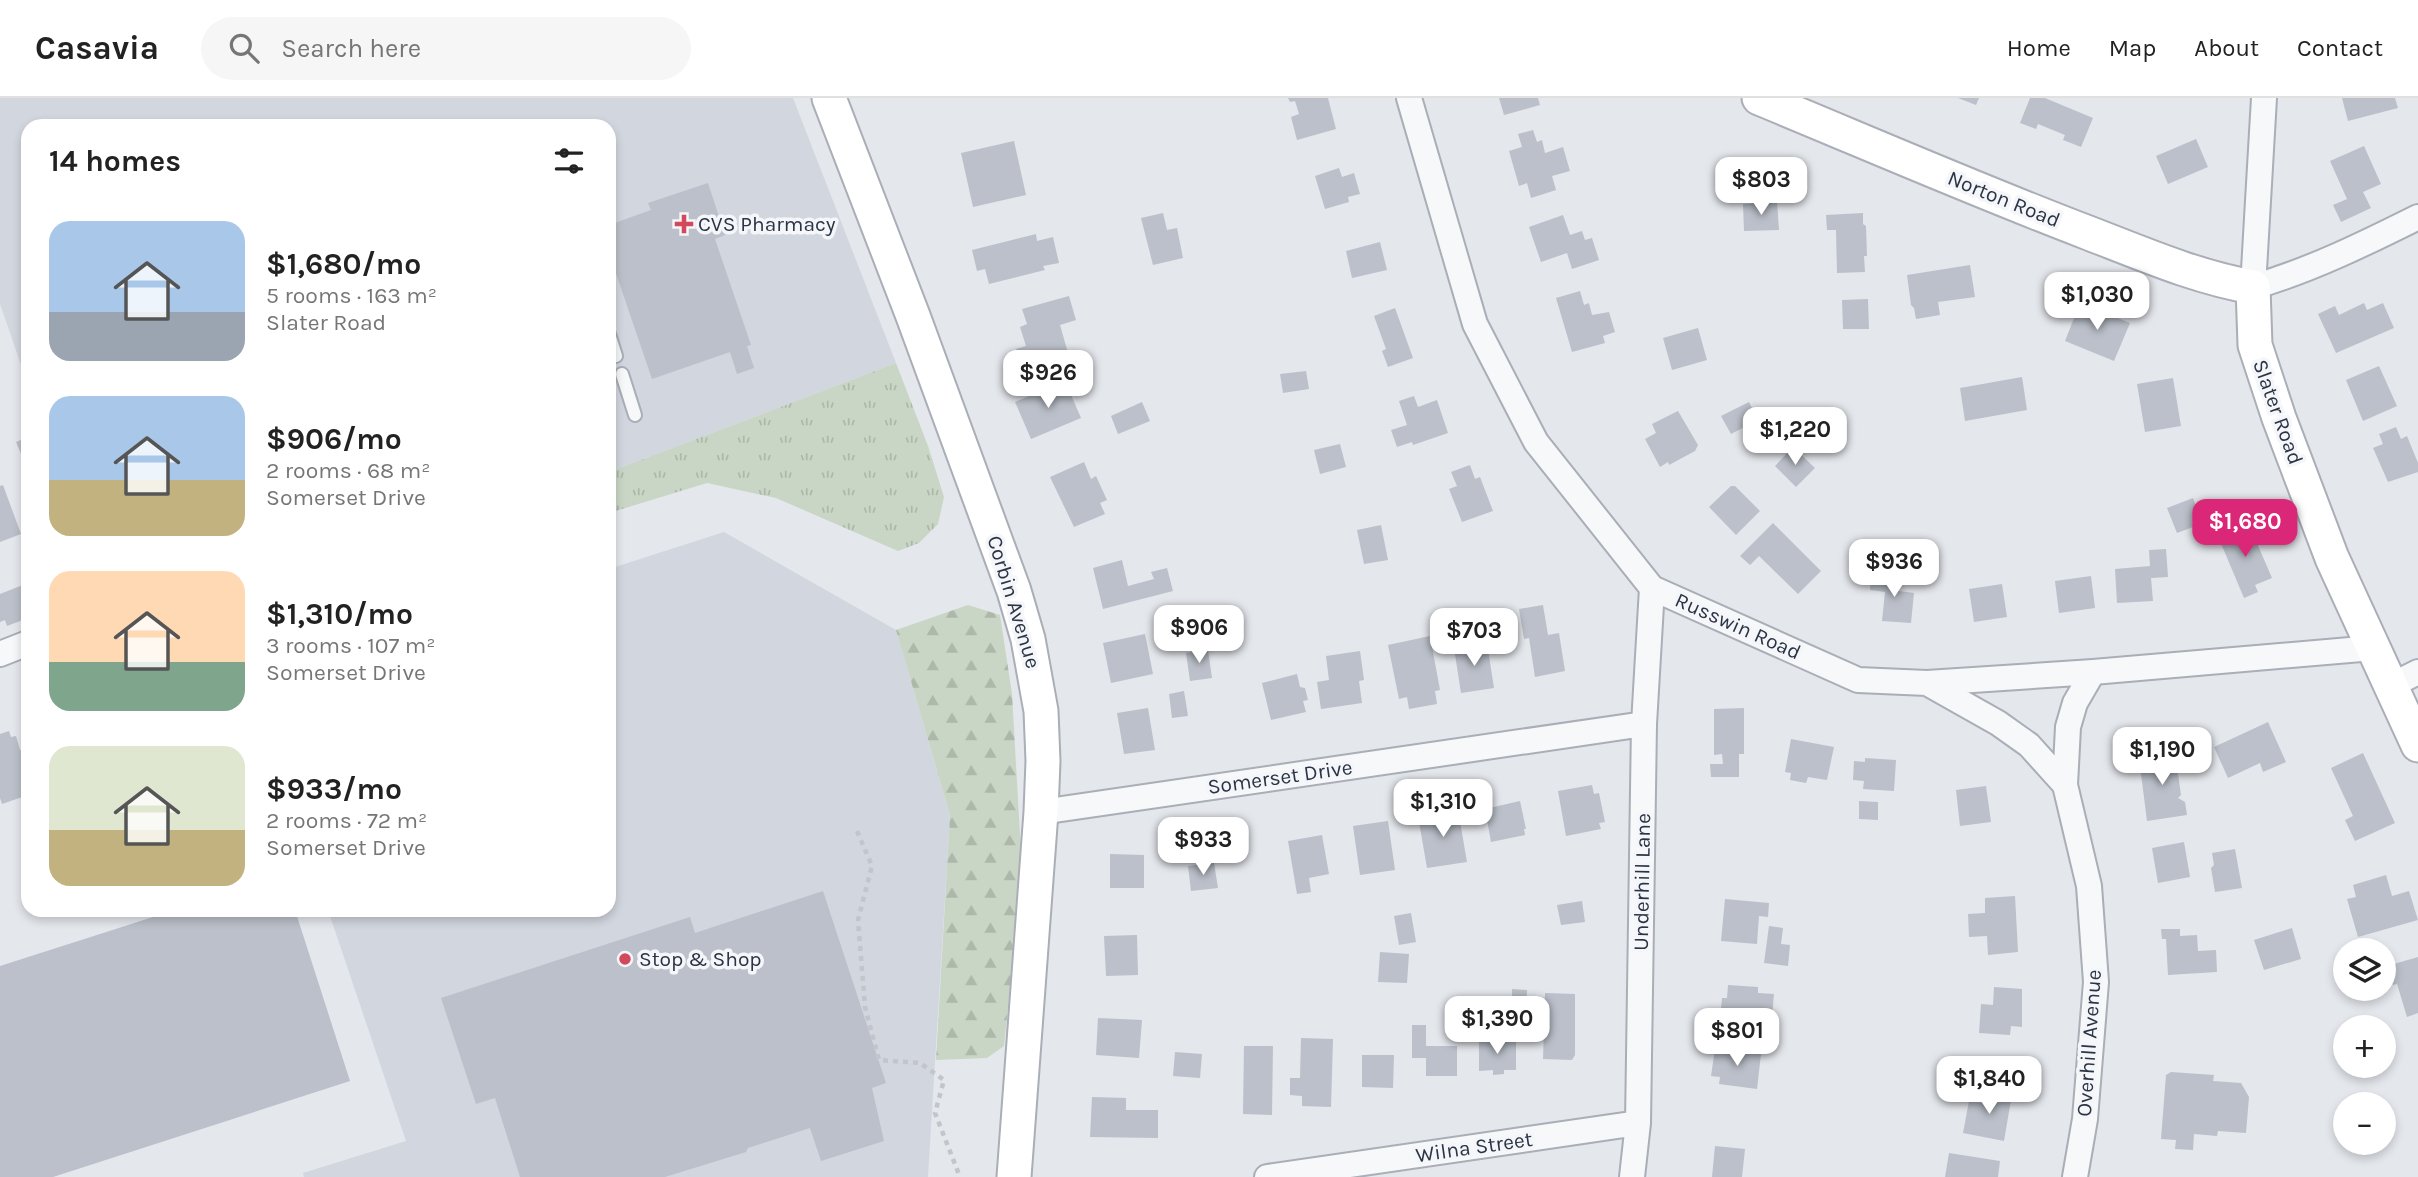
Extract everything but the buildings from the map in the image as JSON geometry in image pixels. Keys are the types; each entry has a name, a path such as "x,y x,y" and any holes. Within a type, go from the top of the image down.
{"main road":[{"name":"Corbin Avenue","path":"829,98 998,544 1037,677 1043,761 1041,812 1014,1177"},
{"name":"Norton Road","path":"1759,98 2034,212 2186,270 2220,281 2253,287"},
{"name":"Slater Road","path":"2253,287 2255,345 2263,373 2332,558 2373,648 2404,679 2418,745"}],"street":[{"name":"Russwin Road","path":"1409,98 1475,324 1536,442 1652,588 1858,680 1927,683 2093,673 2373,648"},
{"name":"Slater Road","path":"2253,287 2264,98"},
{"path":"2253,287 2333,259 2418,217"},
{"name":"Underhill Lane","path":"1632,1177 1638,1123 1644,724 1652,588"},
{"path":"0,654 21,646"},
{"name":"Overhill Avenue","path":"2075,1177 2085,1119 2096,982 2090,886 2065,785 2068,727 2075,704 2093,673"},
{"name":"Overhill Avenue","path":"1927,683 1998,723 2029,746 2065,785"},
{"name":"Somerset Drive","path":"1041,812 1644,724"},
{"name":"Wilna Street","path":"1268,1177 1638,1123"}],"lane":[{"path":"622,374 635,415"}],"path":[{"path":"857,831 872,866 858,920 864,1007 879,1060 920,1062 944,1080 935,1113 960,1177"}],"shaded area":[{"path":"0,98 793,98 896,363 616,469 616,119 21,119 21,365 0,304"},
{"path":"724,532 896,630 950,815 928,1177 304,1177 303,1173 406,1141 330,917 616,917 616,567"}],"green space":[{"path":"896,363 928,446 944,497 938,524 919,543 898,551 776,498 707,483 616,511 616,469"},
{"path":"968,605 1000,615 1012,694 1022,870 1004,1046 987,1058 936,1060 950,815 896,630"}],"place":[{"name":"CVS Pharmacy","path":"684,224"},
{"name":"Stop & Shop","path":"625,959"}]}
